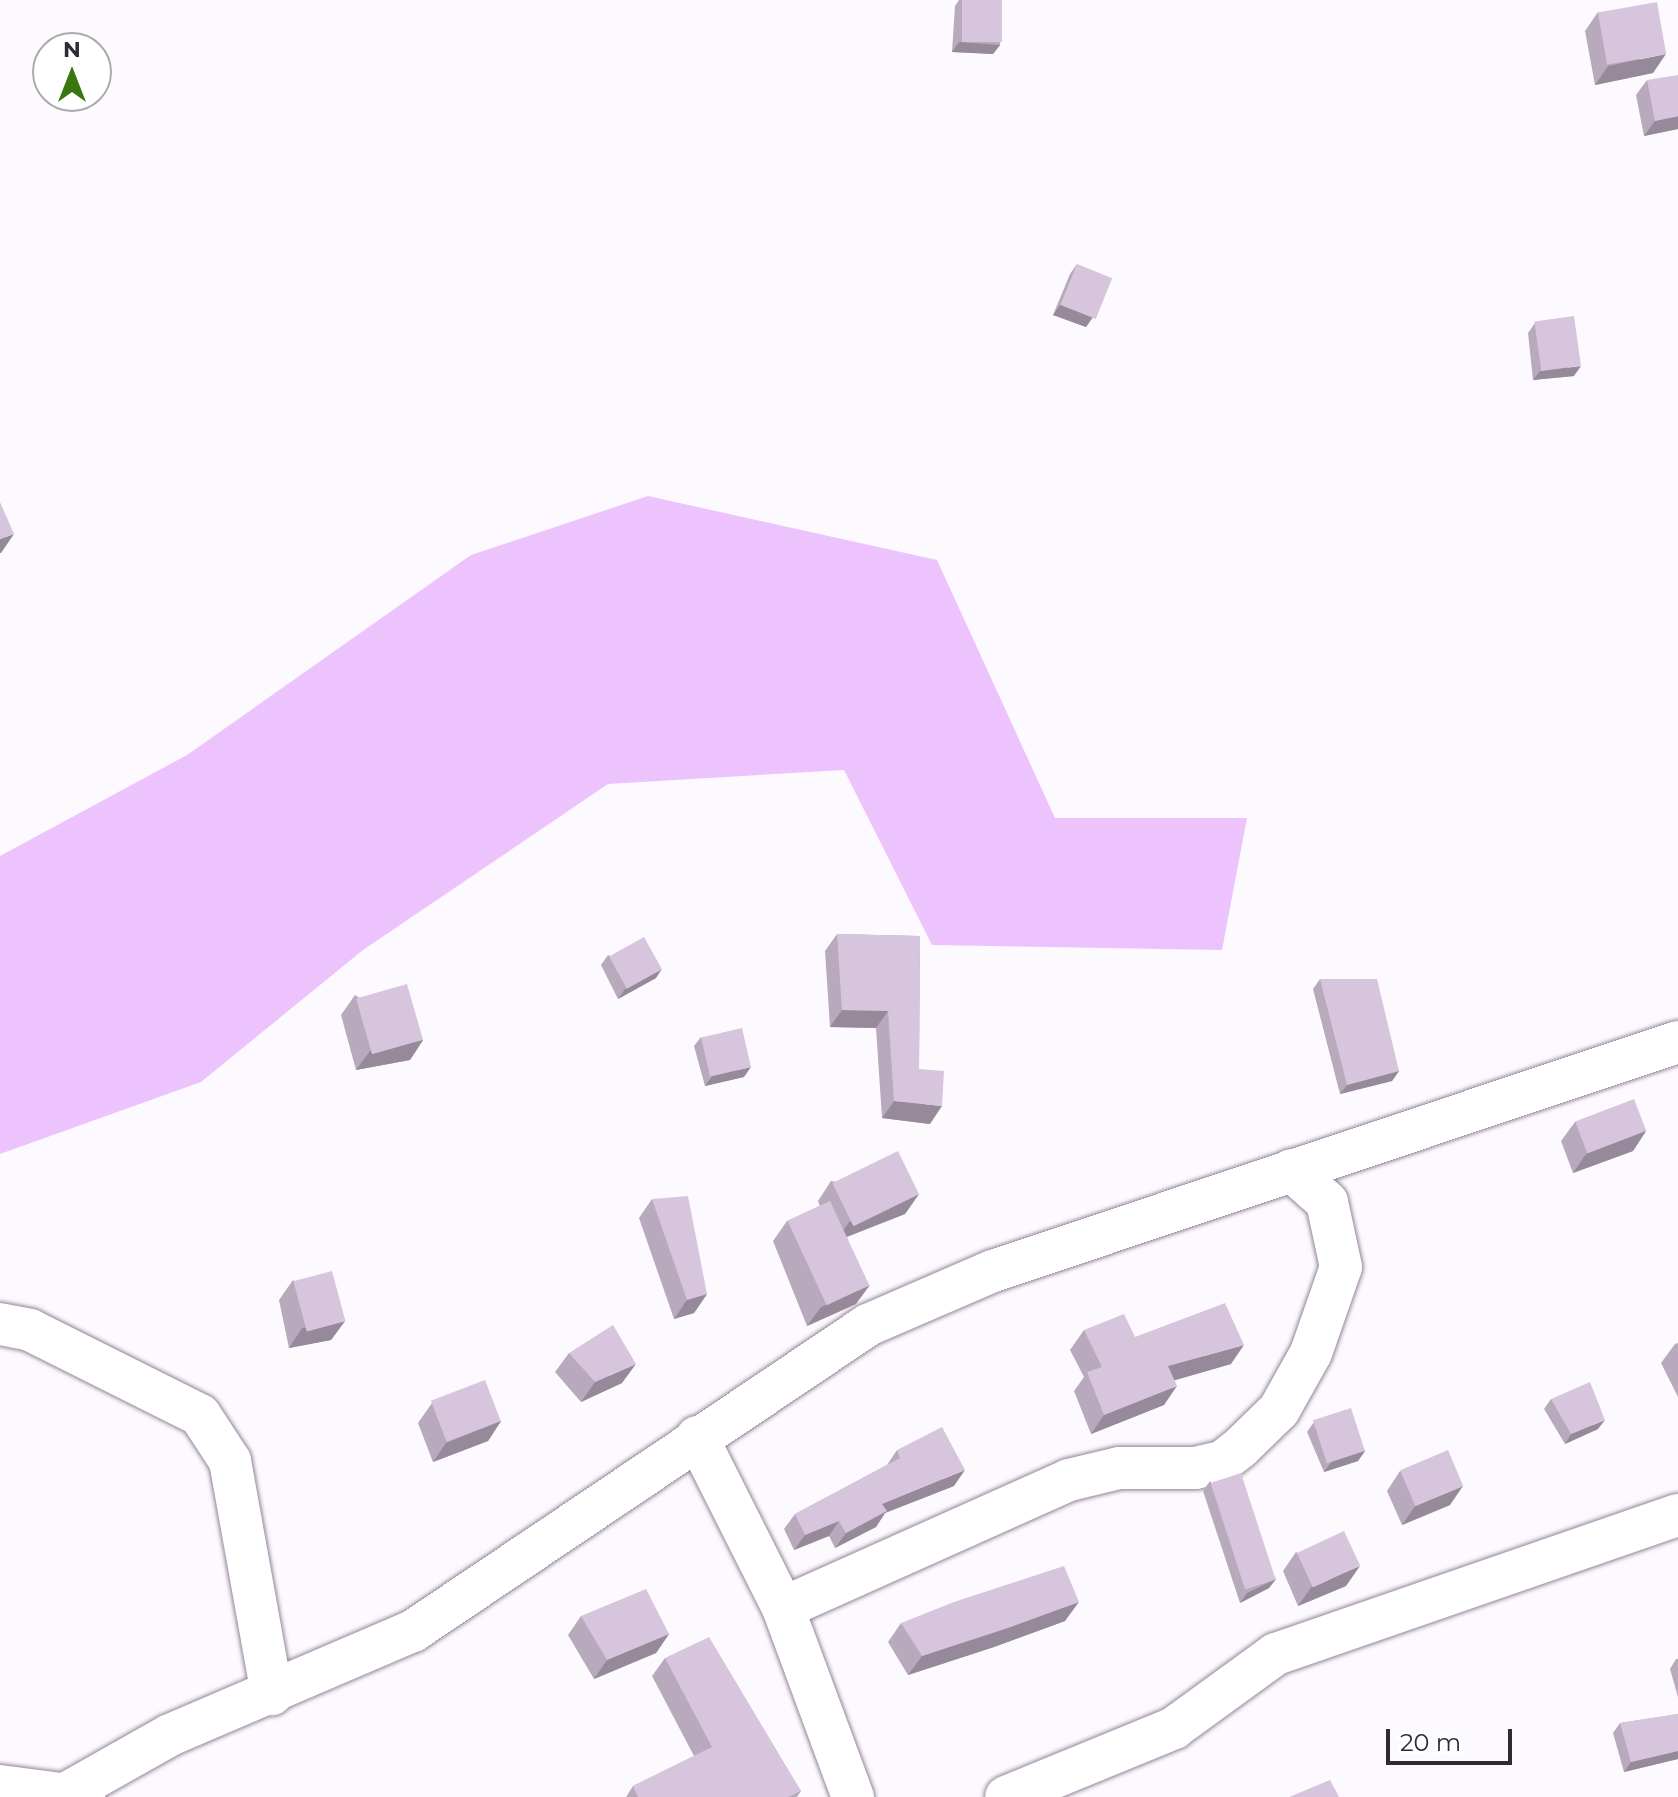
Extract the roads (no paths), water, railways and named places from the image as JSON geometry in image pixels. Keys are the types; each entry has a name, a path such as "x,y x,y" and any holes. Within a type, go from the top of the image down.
{"street":[{"path":"0,1786 72,1795 170,1735 384,1647 472,1596 697,1437 868,1325 993,1271 1678,1042"},
{"path":"783,1608 1069,1480 1119,1468 1195,1468 1222,1462 1241,1447 1279,1410 1311,1353 1341,1267 1327,1202 1291,1170"},
{"path":"0,1324 30,1330 200,1415 230,1461 272,1694"},
{"path":"697,1437 783,1608 853,1797"},
{"path":"1006,1797 1174,1728 1276,1654 1678,1515"}]}
